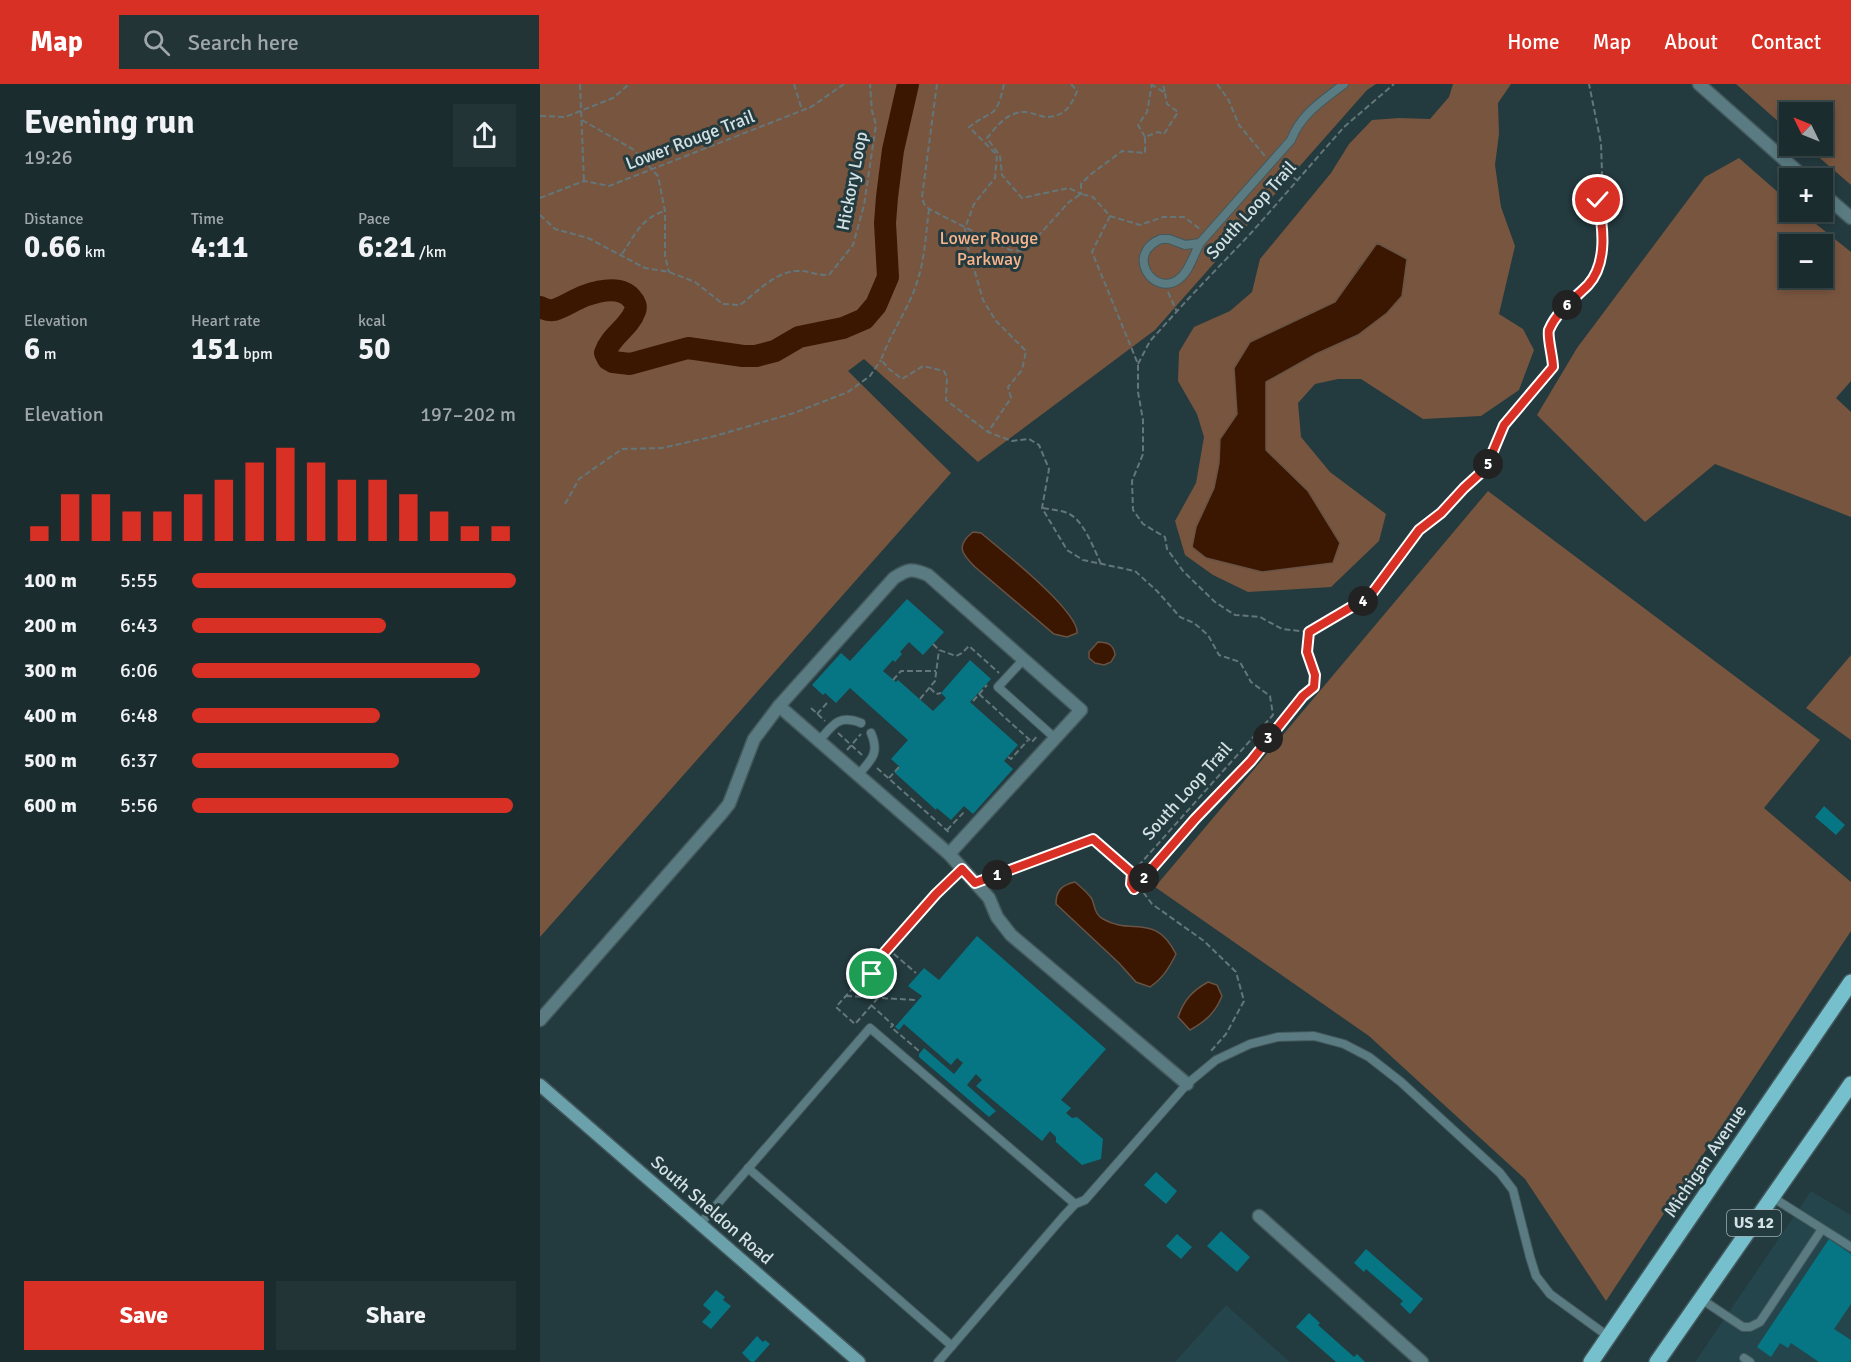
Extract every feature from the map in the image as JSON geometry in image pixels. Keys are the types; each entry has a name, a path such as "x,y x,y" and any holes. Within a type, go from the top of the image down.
{"main road":[{"name":"Michigan Avenue","path":"1591,1362 1851,982"},
{"name":"US 12","path":"1657,1362 1850,1087"}],"street":[{"path":"1699,84 1794,168"},
{"path":"1833,202 1851,218"},
{"path":"540,1020 729,804 754,740 779,706 894,578 907,570 919,571 928,575 1081,710 949,854"},
{"path":"779,706 949,854 989,898 997,917 1011,935 1188,1084"},
{"name":"South Sheldon Road","path":"540,1085 859,1362"},
{"path":"1258,1216 1422,1362"}],"lane":[{"path":"1200,243 1185,245 1169,239 1161,239 1148,248 1143,262 1145,270 1154,280 1167,284 1174,282 1185,273 1206,235 1291,140 1296,126 1306,113 1344,84"},
{"path":"1024,659 998,687 1055,738"},
{"path":"819,741 836,722 848,718 861,723"},
{"path":"858,775 873,757 877,746 871,734"},
{"path":"700,1224 870,1028 1075,1204"},
{"path":"938,1362 1075,1204 1085,1200 1188,1084 1216,1060 1250,1044 1278,1037 1314,1036 1344,1044 1369,1057 1401,1082 1500,1173 1513,1190 1536,1276 1550,1294 1608,1337"},
{"path":"748,1168 952,1346"},
{"path":"1772,1197 1851,1247"},
{"path":"1701,1299 1743,1327 1750,1327 1760,1322 1822,1229"}],"path":[{"path":"580,84 584,181"},
{"path":"540,116 565,117 613,98 629,84"},
{"path":"794,84 802,111"},
{"name":"Lower Rouge Trail","path":"540,198 584,181 609,186 802,111 844,84"},
{"name":"Hickory Loop","path":"540,215 555,230 588,238 645,267 669,272 695,282 723,304 740,306 776,278 795,271 820,276 829,275 853,245 864,205 876,125 872,111 870,84"},
{"path":"937,84 922,197 929,209 1010,250 1020,251 1028,247 1069,202 1081,194"},
{"path":"988,432 1011,398 1008,387 1022,370 1026,351 996,321 983,300 966,241 965,228 974,204 995,178 997,155 969,127 994,114 1000,103 1004,84"},
{"path":"1071,84 1077,91 1073,103 1060,115 1047,117 1023,112 1002,119 987,138 1000,156 1002,176 1022,198 1069,188 1093,197 1110,216 1140,225 1163,217 1184,217 1206,235"},
{"path":"1081,194 1081,184 1122,151 1145,153 1145,137 1138,125 1147,112 1151,84 1165,93"},
{"path":"1145,137 1158,132 1164,134 1178,112 1167,104 1163,84"},
{"path":"1217,84 1228,99 1239,125 1255,147 1271,162 1298,180"},
{"name":"South Loop Trail","path":"1138,364 1150,341 1344,127 1394,84"},
{"path":"1110,216 1092,252 1138,364 1138,392 1143,420 1143,454 1132,481 1133,510 1143,524 1165,537 1167,549 1183,571 1215,602 1235,615 1260,617 1282,629 1309,632 1370,596 1419,530 1441,513 1486,468 1504,425 1553,367 1548,333 1561,310 1590,283 1599,265 1604,231 1598,200 1602,172 1601,143 1589,84"},
{"path":"582,120 634,150 658,176 665,211 665,256 669,272"},
{"path":"565,504 579,479 622,449 662,448 715,436 794,413 848,392 870,376 881,360 919,278 929,209"},
{"path":"622,254 642,223 652,215 665,211"},
{"path":"1167,284 1169,296 1177,312"},
{"path":"881,360 902,379 923,366 944,371 947,377 946,400 988,432 1012,441 1029,439 1039,445 1048,469 1042,508 1071,514 1078,521 1101,564"},
{"name":"South Loop Trail","path":"1042,508 1067,550 1083,560 1135,572 1157,591 1180,617 1194,623 1208,635 1219,655 1240,662 1251,682 1270,696 1273,715 1132,873"},
{"name":"South Loop Trail","path":"1138,885 1195,819 1251,761 1303,696 1314,687 1315,675 1307,652 1309,632"},
{"path":"933,644 939,650 956,656 969,646 999,673"},
{"path":"920,699 935,681 939,650"},
{"path":"893,680 902,671 936,671"},
{"path":"973,701 992,680"},
{"path":"930,688 936,694 940,693"},
{"path":"979,694 1032,742 1042,732"},
{"path":"817,714 827,703"},
{"path":"838,734 864,757"},
{"path":"850,746 860,736"},
{"path":"1008,757 1011,759 1029,739"},
{"path":"878,765 876,767 953,835"},
{"path":"889,778 899,767"},
{"path":"947,830 965,811"},
{"path":"975,883 1093,839 1132,873 1131,884 1134,889 1138,885 1152,904 1204,941 1236,972 1244,1001 1226,1034 1205,1057"},
{"path":"878,998 855,1024 836,1007 936,894 962,869"},
{"path":"888,948 916,973"},
{"path":"868,971 872,974"},
{"path":"846,996 916,1000"},
{"path":"871,1005 893,1025 891,1027 919,1051"}],"shaded area":[{"path":"1377,243 1407,259 1402,296 1387,313 1358,335 1316,354 1266,382 1266,450 1308,491 1340,543 1333,563 1262,572 1206,558 1192,547 1196,527 1214,488 1219,463 1220,439 1237,414 1234,368 1250,342 1335,302"},
{"path":"973,532 981,533 1053,596 1066,610 1077,633 1067,637 1054,634 975,567 962,550 967,537"},
{"path":"1098,642 1112,646 1115,655 1111,662 1104,665 1095,663 1089,658 1089,652"},
{"path":"1075,882 1092,899 1100,917 1114,924 1151,929 1160,933 1168,941 1176,954 1159,980 1150,987 1136,982 1056,904 1057,895 1061,889"},
{"path":"1208,982 1217,985 1222,996 1209,1016 1190,1030 1178,1017 1189,996"},
{"path":"1811,1191 1851,1215 1851,1362 1695,1362"},
{"path":"1226,1305 1290,1362 1175,1362"}],"green space":[{"name":"Lower Rouge Parkway","path":"540,84 1376,84 1367,90 1155,330 978,462 864,359 848,371 951,473 540,937"},
{"path":"1453,84 1511,84 1498,103 1499,134 1495,165 1501,207 1515,246 1499,314 1523,329 1534,350 1519,390 1481,416 1423,419 1361,379 1338,379 1315,384 1298,403 1301,437 1330,472 1386,514 1379,541 1331,587 1248,592 1213,575 1185,555 1175,521 1196,483 1204,437 1197,414 1178,381 1179,352 1194,327 1230,311 1252,292 1260,259 1331,173 1349,144 1372,120 1430,119 1449,97","holes":["1361,264 1358,335 1316,354 1266,382 1266,450 1308,491 1340,543 1333,563 1262,572 1206,558 1196,527 1214,488 1219,463 1220,439 1237,414 1234,368 1250,342 1335,302"]},
{"path":"1736,84 1851,84 1851,185 1818,156 1833,156 1833,102 1779,102 1779,122"},
{"path":"1739,158 1779,193 1779,222 1814,222 1828,234 1779,234 1779,288 1833,288 1833,238 1851,252 1851,381 1836,398 1851,412 1851,517 1715,464 1645,522 1537,415 1577,348 1705,177"},
{"path":"1488,491 1820,740 1764,808 1851,882 1851,931 1606,1301 1525,1179 1369,1036 1155,887"},
{"path":"1851,655 1851,740 1806,708"}],"building":[{"path":"907,599 944,632 923,655 909,642 895,662 893,660 883,671 896,682 898,680 933,711 946,698 941,693 970,660 991,679 970,702 1018,745 1004,761 1013,769 973,814 964,806 951,820 937,808 936,810 894,772 900,767 891,759 908,740 850,688 836,703 812,685 841,653 850,661"},
{"path":"1824,806 1845,825 1836,835 1815,817"},
{"path":"977,936 1106,1049 1061,1100 1071,1108 1066,1113 1072,1118 1077,1117 1103,1139 1101,1159 1082,1165 1056,1142 1056,1137 1050,1131 1042,1141 976,1086 982,1080 976,1074 967,1085 996,1111 989,1117 919,1057 919,1054 924,1048 954,1074 963,1063 957,1058 951,1065 904,1024 899,1030 895,1027 922,996 908,986 924,968 939,980"},
{"path":"1156,1172 1177,1191 1166,1204 1144,1185"},
{"path":"1221,1231 1250,1257 1237,1272 1207,1246"},
{"path":"1177,1234 1192,1247 1181,1259 1166,1246"},
{"path":"1829,1239 1851,1254 1851,1304 1834,1329 1851,1340 1851,1359 1849,1362 1819,1362 1791,1343 1788,1348 1780,1343 1771,1357 1757,1347"},
{"path":"1366,1249 1423,1299 1410,1314 1400,1304 1403,1301 1366,1269 1364,1272 1354,1263"},
{"path":"716,1290 731,1306 711,1329 702,1322 711,1312 703,1305"},
{"path":"1309,1313 1320,1323 1318,1325 1354,1357 1357,1354 1365,1362 1336,1362 1296,1327"},
{"path":"757,1336 763,1342 765,1340 770,1344 754,1362 751,1362 742,1353"}],"waterway":[{"path":"540,307 554,310 584,296 602,291 616,291 627,295 635,303 635,311 629,322 611,341 605,353 613,362 630,364 688,348 756,356 775,351 799,337 843,328 864,319 876,305 888,277 885,223 887,197 893,150 908,84"}],"route":[{"path":"872,974 868,971 936,894 962,869 975,883 1093,839 1132,873 1131,884 1134,889 1195,819 1251,761 1303,696 1314,687 1315,675 1307,652 1309,632 1370,596 1419,530 1441,513 1486,468 1504,425 1553,367 1548,333 1561,310 1590,283 1599,265 1604,231 1598,200"}]}
